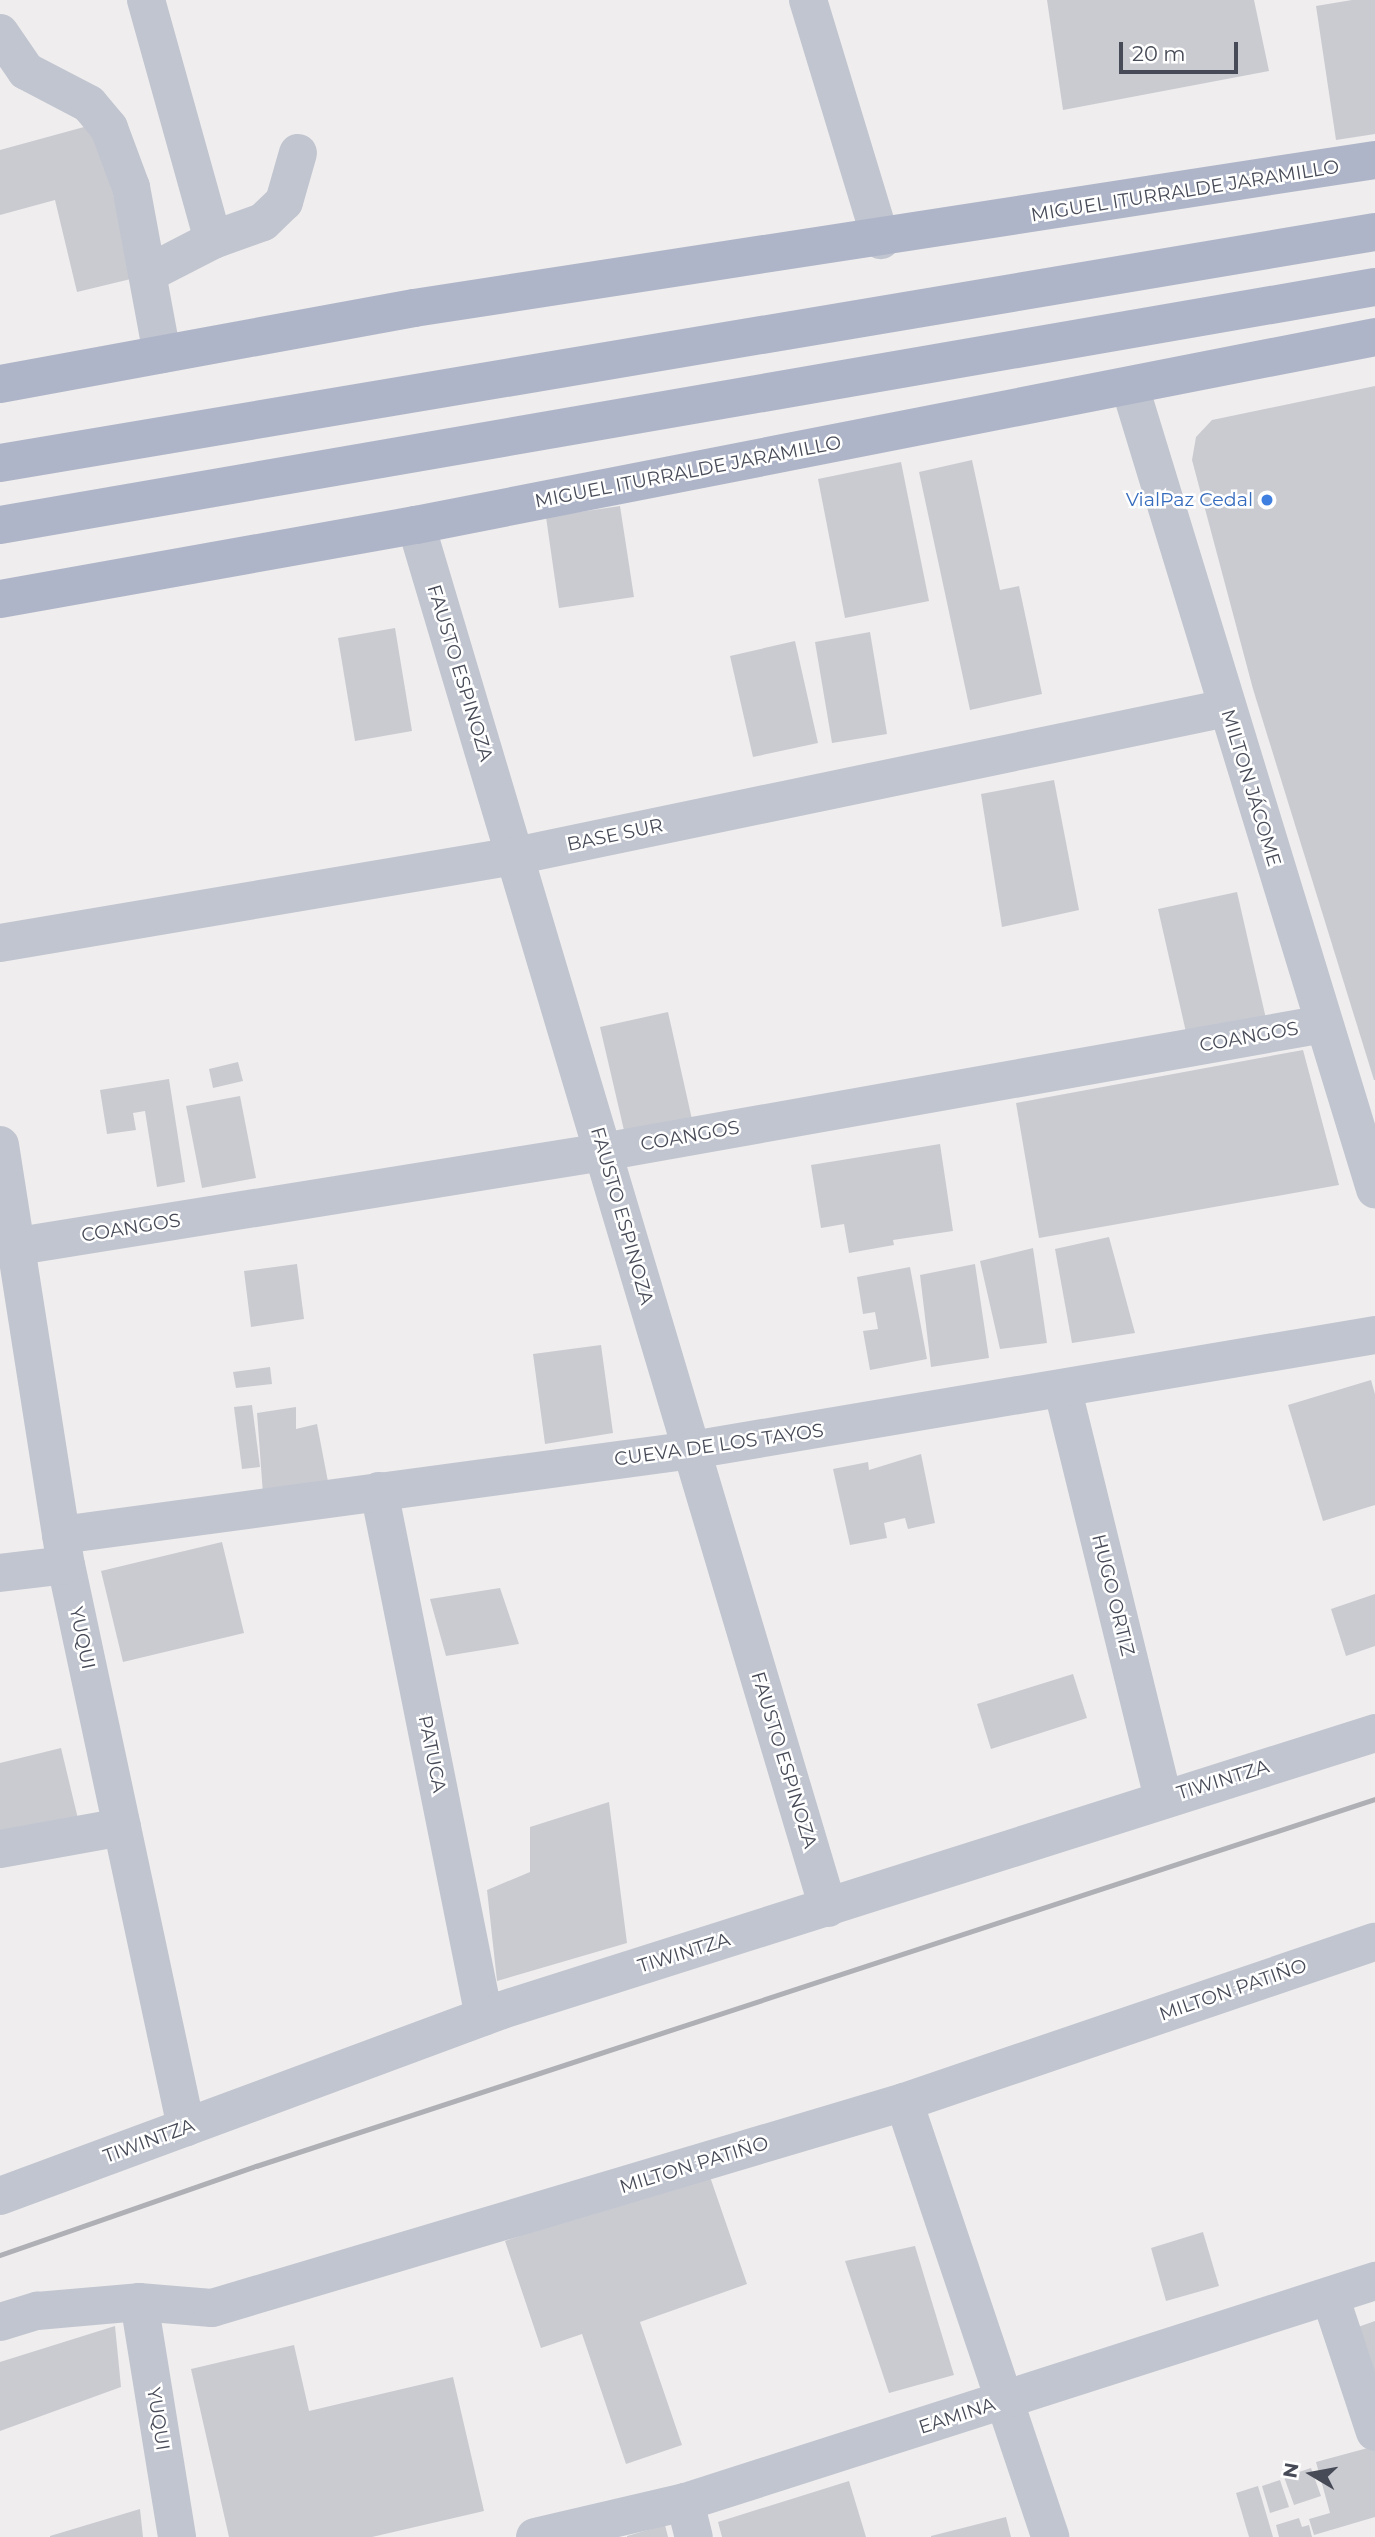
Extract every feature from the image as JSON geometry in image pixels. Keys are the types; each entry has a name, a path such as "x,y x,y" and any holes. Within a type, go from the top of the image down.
{"main road":[{"name":"MIGUEL ITURRALDE JARAMILLO","path":"0,384 414,308 881,240 1375,160"},
{"path":"0,463 1375,232"},
{"path":"0,525 1375,287"},
{"name":"MIGUEL ITURRALDE JARAMILLO","path":"0,599 416,525 1375,337"}],"street":[{"path":"146,0 212,240"},
{"path":"808,0 881,240"},
{"path":"0,33 26,71 89,104 109,128 131,187 162,354"},
{"path":"148,274 212,240 263,222 285,202 298,153"},
{"name":"MILTON JÁCOME","path":"1130,387 1375,1189"},
{"name":"FAUSTO ESPINOZA","path":"416,525 828,1908"},
{"name":"BASE SUR","path":"0,943 515,856 1226,708"},
{"name":"COANGOS","path":"7,1248 603,1152 1324,1024"},
{"name":"YUQUI","path":"0,1145 7,1248 63,1550 186,2127"},
{"name":"CUEVA DE LOS TAYOS","path":"0,1573 63,1550 379,1491 692,1450 1063,1391 1375,1335"},
{"name":"HUGO ORTIZ","path":"1063,1391 1163,1798"},
{"name":"PATUCA","path":"379,1491 484,2017"},
{"name":"TIWINTZA","path":"0,2196 484,2017 1163,1798 1375,1733"},
{"path":"0,1849 122,1827"},
{"name":"MILTON PATIÑO","path":"0,2322 37,2311 139,2301 212,2308 904,2102 1375,1942"},
{"path":"904,2102 1007,2400 1050,2537"},
{"name":"EAMINA","path":"534,2537 690,2520 1007,2400 1375,2281"},
{"path":"1329,2296 1375,2431"},
{"name":"YUQUI","path":"139,2301 177,2537"}],"building":[{"path":"1047,0 1254,0 1269,71 1063,110"},
{"path":"1352,0 1375,0 1375,134 1336,140 1316,6"},
{"path":"95,124 135,278 77,292 55,200 0,215 0,150"},
{"path":"1375,386 1374,1080 1253,689 1192,460 1196,437 1212,420"},
{"path":"972,460 1000,590 1019,586 1042,694 970,710 919,472"},
{"path":"901,462 929,601 845,618 818,479"},
{"path":"620,506 634,597 559,608 546,517"},
{"path":"395,628 412,731 355,741 338,638"},
{"path":"870,632 887,734 832,743 815,642"},
{"path":"795,641 818,743 753,757 730,656"},
{"path":"1054,780 1079,910 1002,927 981,794"},
{"path":"1237,892 1267,1023 1188,1041 1158,909"},
{"path":"668,1012 693,1124 626,1139 600,1027"},
{"path":"1303,1050 1339,1185 1039,1238 1016,1103"},
{"path":"238,1062 243,1081 213,1088 209,1069"},
{"path":"169,1079 185,1182 157,1187 145,1111 133,1113 136,1130 107,1134 100,1090"},
{"path":"240,1096 256,1178 202,1188 186,1106"},
{"path":"940,1144 953,1231 893,1240 894,1245 849,1253 844,1224 821,1228 811,1165"},
{"path":"1109,1237 1135,1333 1072,1343 1055,1249"},
{"path":"1033,1248 1047,1343 1000,1349 980,1261"},
{"path":"297,1264 304,1319 251,1327 244,1271"},
{"path":"975,1264 989,1358 931,1367 920,1275"},
{"path":"910,1267 927,1359 870,1370 863,1331 878,1329 875,1312 863,1314 857,1277"},
{"path":"601,1345 613,1433 545,1444 533,1354"},
{"path":"270,1367 272,1384 236,1388 233,1372"},
{"path":"1371,1380 1375,1394 1375,1505 1323,1521 1288,1405"},
{"path":"252,1405 260,1467 242,1469 234,1407"},
{"path":"296,1407 296,1429 317,1424 329,1487 263,1494 257,1413"},
{"path":"921,1454 935,1523 908,1529 905,1518 884,1523 887,1538 850,1545 833,1469 868,1462 869,1470"},
{"path":"222,1542 244,1633 123,1662 101,1571"},
{"path":"500,1588 519,1644 446,1656 430,1599"},
{"path":"1375,1594 1375,1646 1346,1656 1331,1609"},
{"path":"1073,1674 1087,1718 991,1749 977,1704"},
{"path":"61,1748 79,1823 0,1832 0,1763"},
{"path":"609,1802 627,1943 497,1981 487,1890 530,1872 530,1827"},
{"path":"708,2171 747,2284 640,2322 682,2445 626,2464 582,2334 541,2348 505,2241"},
{"path":"1203,2232 1219,2286 1166,2301 1151,2248"},
{"path":"915,2246 954,2375 889,2393 845,2261"},
{"path":"1375,2321 1375,2373 1358,2327"},
{"path":"115,2326 121,2387 0,2431 0,2362"},
{"path":"294,2345 309,2411 453,2377 484,2511 372,2537 229,2537 191,2369"},
{"path":"1375,2446 1375,2517 1314,2535 1309,2519 1330,2513 1316,2462"},
{"path":"1311,2468 1321,2496 1294,2505 1284,2477"},
{"path":"1280,2480 1289,2507 1270,2513 1262,2486"},
{"path":"849,2481 866,2537 722,2537 718,2522"},
{"path":"1258,2486 1273,2537 1249,2537 1236,2493"},
{"path":"140,2509 143,2537 50,2537 50,2536"},
{"path":"1006,2517 1011,2537 931,2537 931,2536"},
{"path":"1299,2518 1302,2527 1309,2525 1312,2537 1279,2537 1276,2525"},
{"path":"665,2525 668,2537 627,2537 627,2536"}],"railway":[{"path":"0,2255 256,2166 1375,1799"}],"place":[{"name":"VialPaz Cedal","path":"1267,500"}]}
